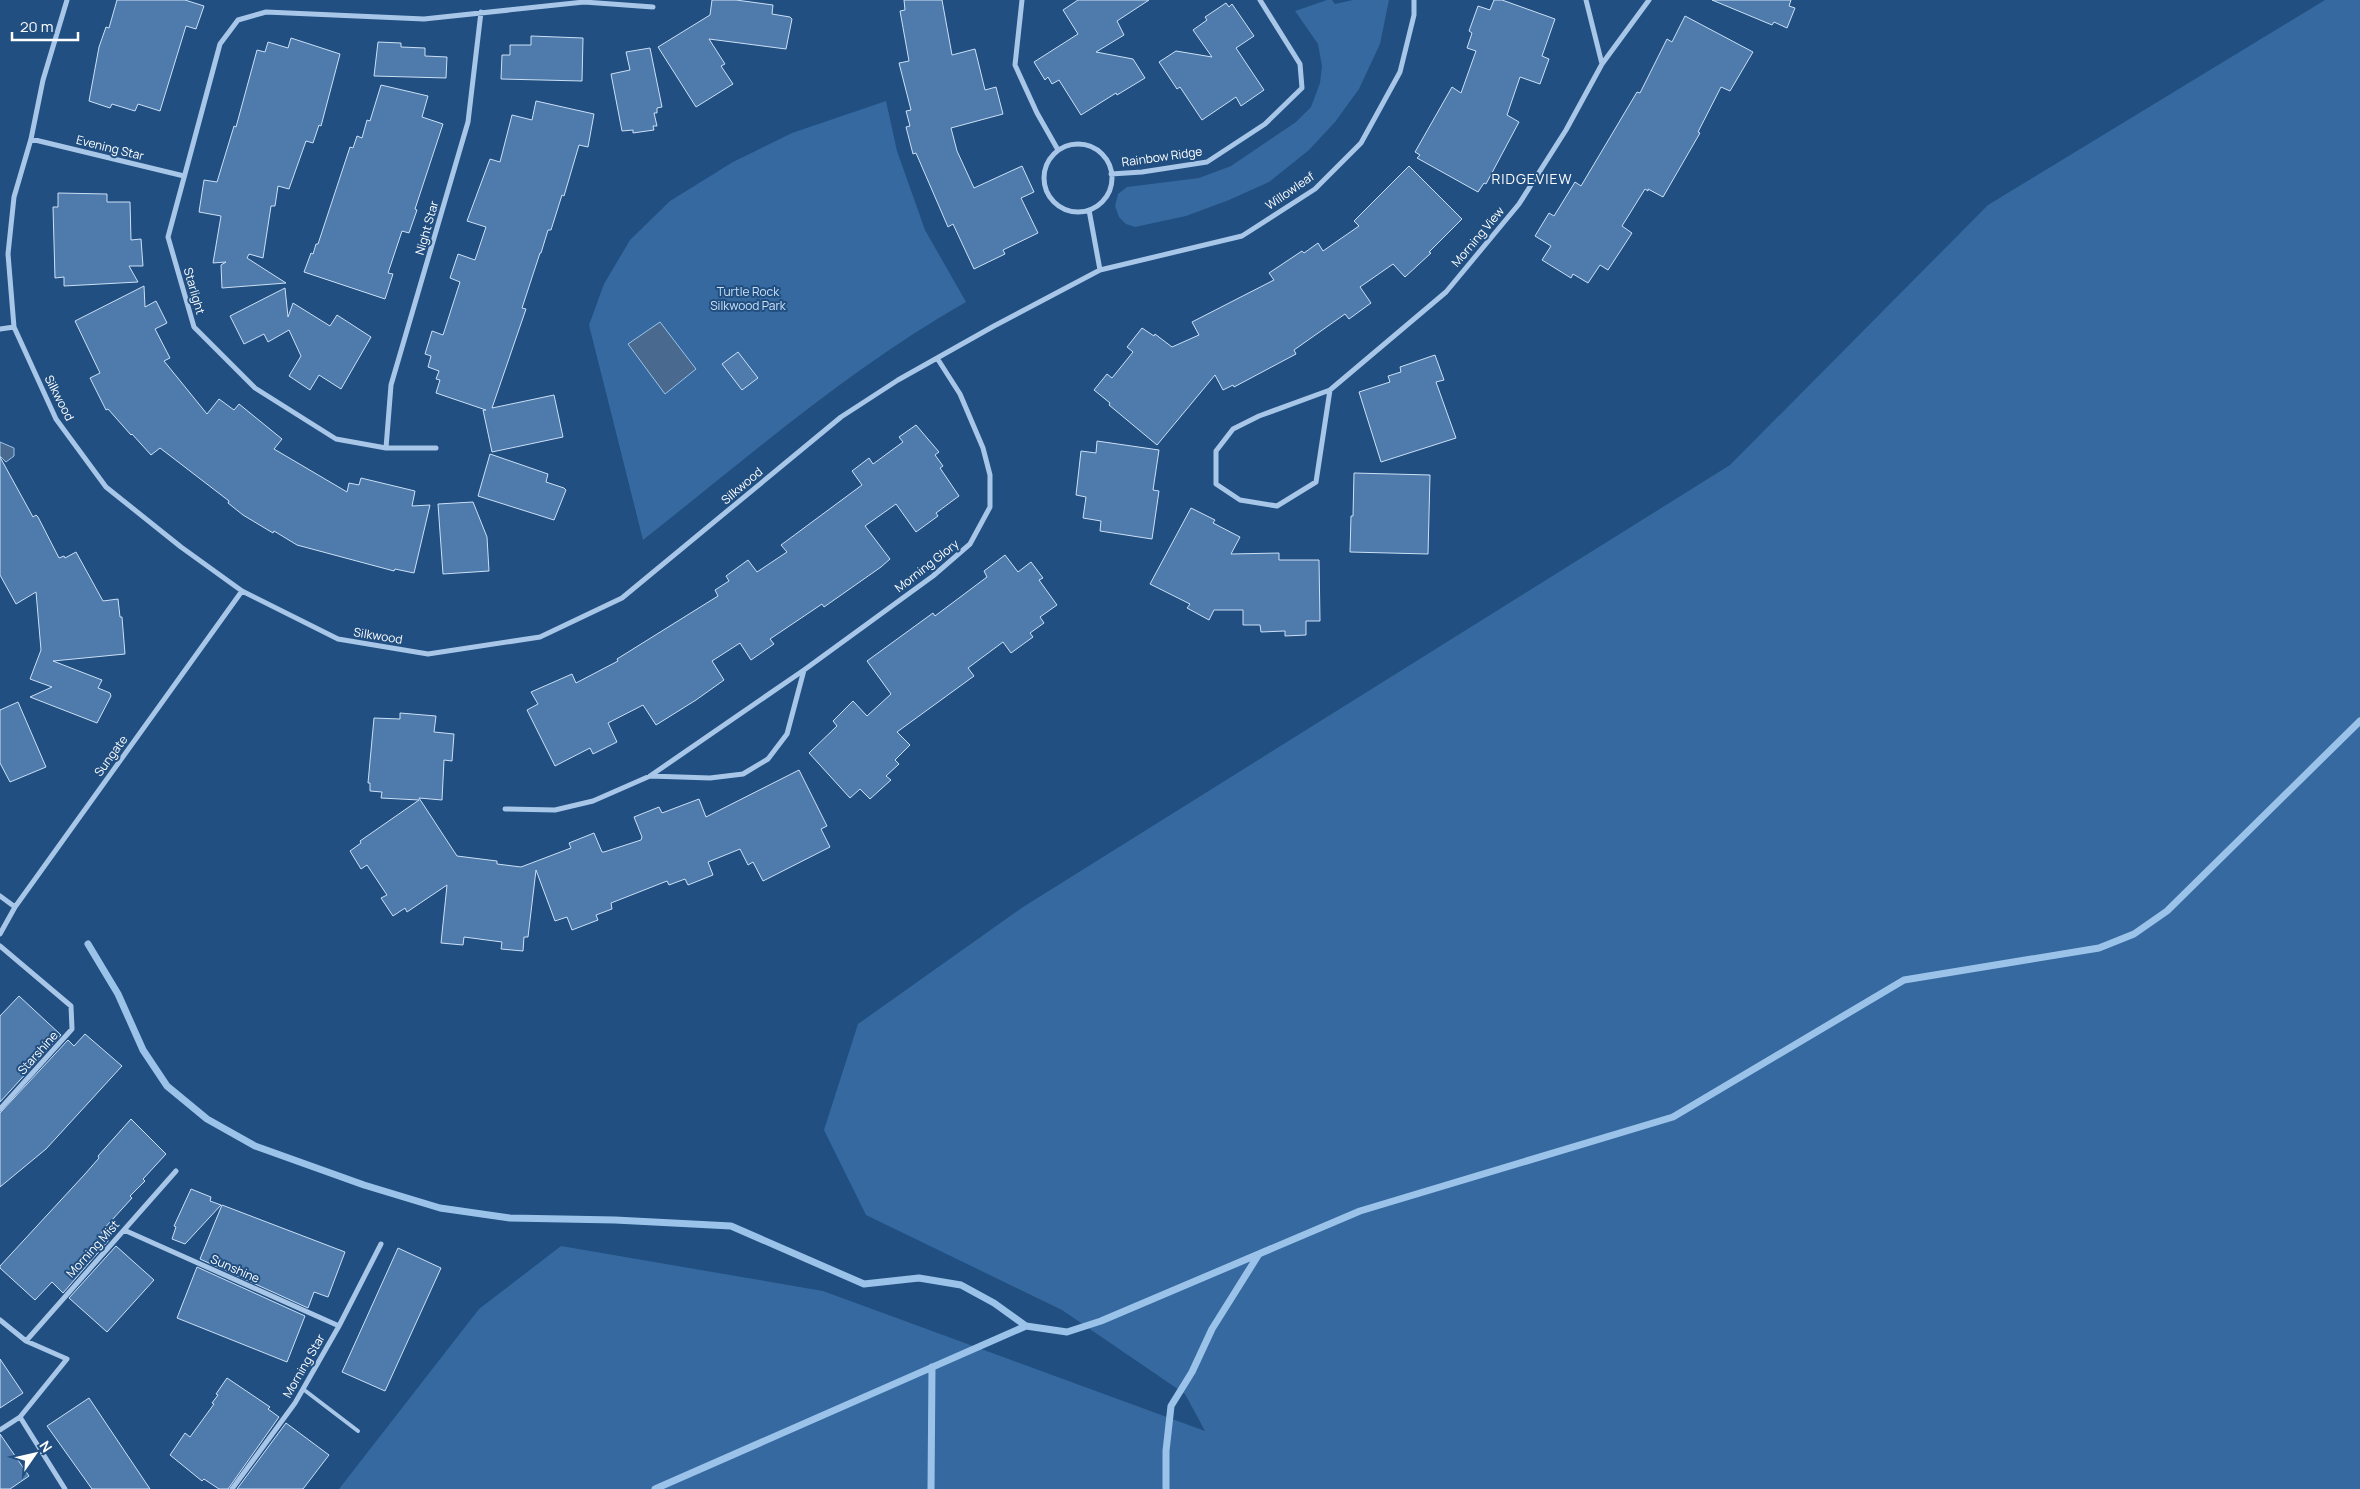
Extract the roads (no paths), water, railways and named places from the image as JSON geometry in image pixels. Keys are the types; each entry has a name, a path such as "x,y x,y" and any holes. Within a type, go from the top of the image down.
{"street":[{"name":"Silkwood","path":"67,0 43,80 31,139 14,197 8,254 14,326 56,419 106,488 181,547 242,591 338,639 428,654 540,637 622,598 841,417 937,358 1100,270"},
{"path":"1022,0 1016,65 1037,113 1058,150 1045,167 1045,189 1058,206 1068,211 1089,210 1100,270"},
{"name":"Rainbow Ridge","path":"1111,174 1142,172 1207,162 1265,124 1302,88 1300,64 1260,0"},
{"name":"Willowleaf","path":"1100,270 1242,236 1315,189 1360,143 1400,72 1414,15 1414,0"},
{"path":"1586,0 1602,64"},
{"name":"Morning View","path":"1330,390 1316,482 1277,506 1240,500 1216,484 1216,451 1233,429 1259,416 1330,390 1446,292 1513,211 1566,130 1602,64 1649,0"},
{"name":"Starlight","path":"436,448 386,448 336,439 255,388 194,328 168,237 220,44 238,20 266,12 424,19 584,2 653,7"},
{"name":"Night Star","path":"386,448 391,385 468,122 481,12"},
{"name":"Evening Star","path":"31,139 184,176"},
{"name":"Rainbow Ridge","path":"1058,150 1074,145 1091,147 1101,154 1108,163 1111,185 1107,196 1099,205 1089,210"},
{"path":"0,329 14,326"},
{"name":"Morning Glory","path":"505,809 554,810 593,800 650,776 804,670 933,576 970,544 990,507 990,475 983,448 960,394 937,358"},
{"name":"Sungate","path":"0,934 15,907 242,591"},
{"name":"Morning Glory","path":"650,776 710,778 743,774 768,759 787,734 804,670"},
{"path":"0,896 15,907"},
{"name":"Starshine","path":"0,946 71,1006 72,1030 0,1109"},
{"name":"Morning Mist","path":"26,1341 176,1171"},
{"name":"Sunshine","path":"124,1230 339,1326"},
{"name":"Morning Star","path":"232,1489 295,1403 339,1326 380,1244"},
{"path":"0,1320 26,1341 67,1359 20,1417 0,1430"},
{"path":"20,1417 64,1489"}],"lane":[{"path":"303,1389 358,1431"}],"waterway":[{"path":"88,944 118,994 143,1050 167,1086 207,1119 255,1146 364,1185 440,1208 510,1218 615,1220 731,1226 864,1284 919,1278 961,1285 994,1303 1026,1326 1067,1332 1101,1321 1360,1211 1673,1117 1904,980 2099,948 2134,934 2167,911 2360,721"},
{"path":"1166,1489 1166,1451 1171,1406 1192,1372 1212,1329 1259,1254"},
{"path":"655,1489 1026,1326"},
{"path":"931,1489 932,1367"}],"district":[{"name":"RIDGEVIEW","path":"1532,179"}],"park label":[{"name":"Turtle Rock Silkwood Park","path":"748,299"}]}
